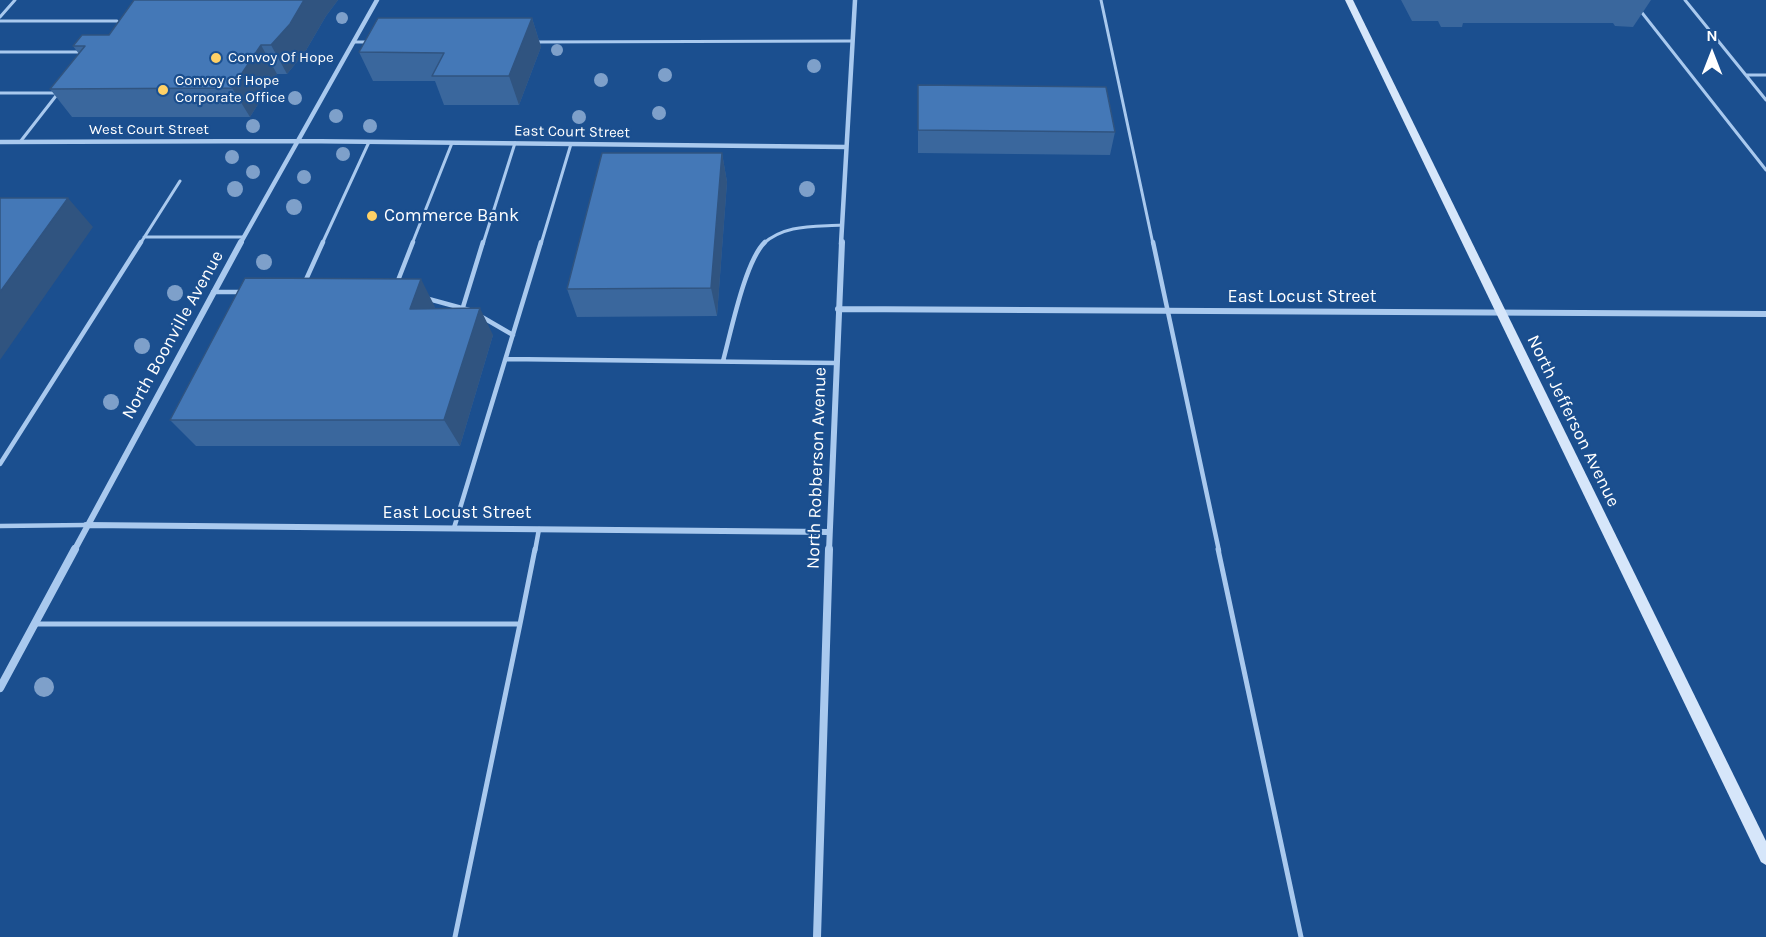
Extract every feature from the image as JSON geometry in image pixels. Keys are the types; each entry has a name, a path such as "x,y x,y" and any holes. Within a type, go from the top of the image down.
{"street":[{"name":"North Boonville Avenue","path":"0,688 213,292 377,0"},
{"name":"North Robberson Avenue","path":"817,937 838,309 855,0"},
{"name":"North Jefferson Avenue","path":"1349,0 1766,857"},
{"name":"East Court Street","path":"298,141 846,147"},
{"name":"West Court Street","path":"0,142 298,141"},
{"name":"East Locust Street","path":"838,309 1766,314"},
{"name":"East Locust Street","path":"86,525 829,532"}],"lane":[{"path":"0,16 15,0"},
{"path":"1101,0 1301,937"},
{"path":"1632,0 1766,170"},
{"path":"1684,0 1766,100"},
{"path":"0,21 117,21"},
{"path":"531,42 852,41"},
{"path":"354,42 376,42"},
{"path":"0,51 90,51"},
{"path":"1746,75 1766,75"},
{"path":"20,142 64,85"},
{"path":"0,93 57,93"},
{"path":"300,292 369,142"},
{"path":"394,290 452,143"},
{"path":"463,306 515,143"},
{"path":"454,528 571,144"},
{"path":"0,464 180,181"},
{"path":"723,361 743,289 758,249 772,236 791,228 842,225"},
{"path":"144,237 244,237"},
{"path":"213,292 245,292"},
{"path":"417,296 463,306 513,335"},
{"path":"506,358 836,363"},
{"path":"0,526 86,525"},
{"path":"456,937 539,529"},
{"path":"34,624 520,624"}],"building":[{"path":"134,0 304,0 290,24 271,45 261,45 232,88 50,89 85,46 73,46 82,35 109,35"},
{"path":"378,18 532,18 509,76 432,76 444,53 359,52"},
{"path":"918,85 1106,87 1115,132 918,130"},
{"path":"602,153 722,153 711,288 567,289"},
{"path":"0,198 68,198 0,292"},
{"path":"245,278 421,279 410,309 480,308 444,420 170,420"}],"place":[{"name":"Convoy Of Hope","path":"216,58"},
{"name":"Convoy of Hope Corporate Office","path":"163,90"},
{"name":"Commerce Bank","path":"372,216"}]}
